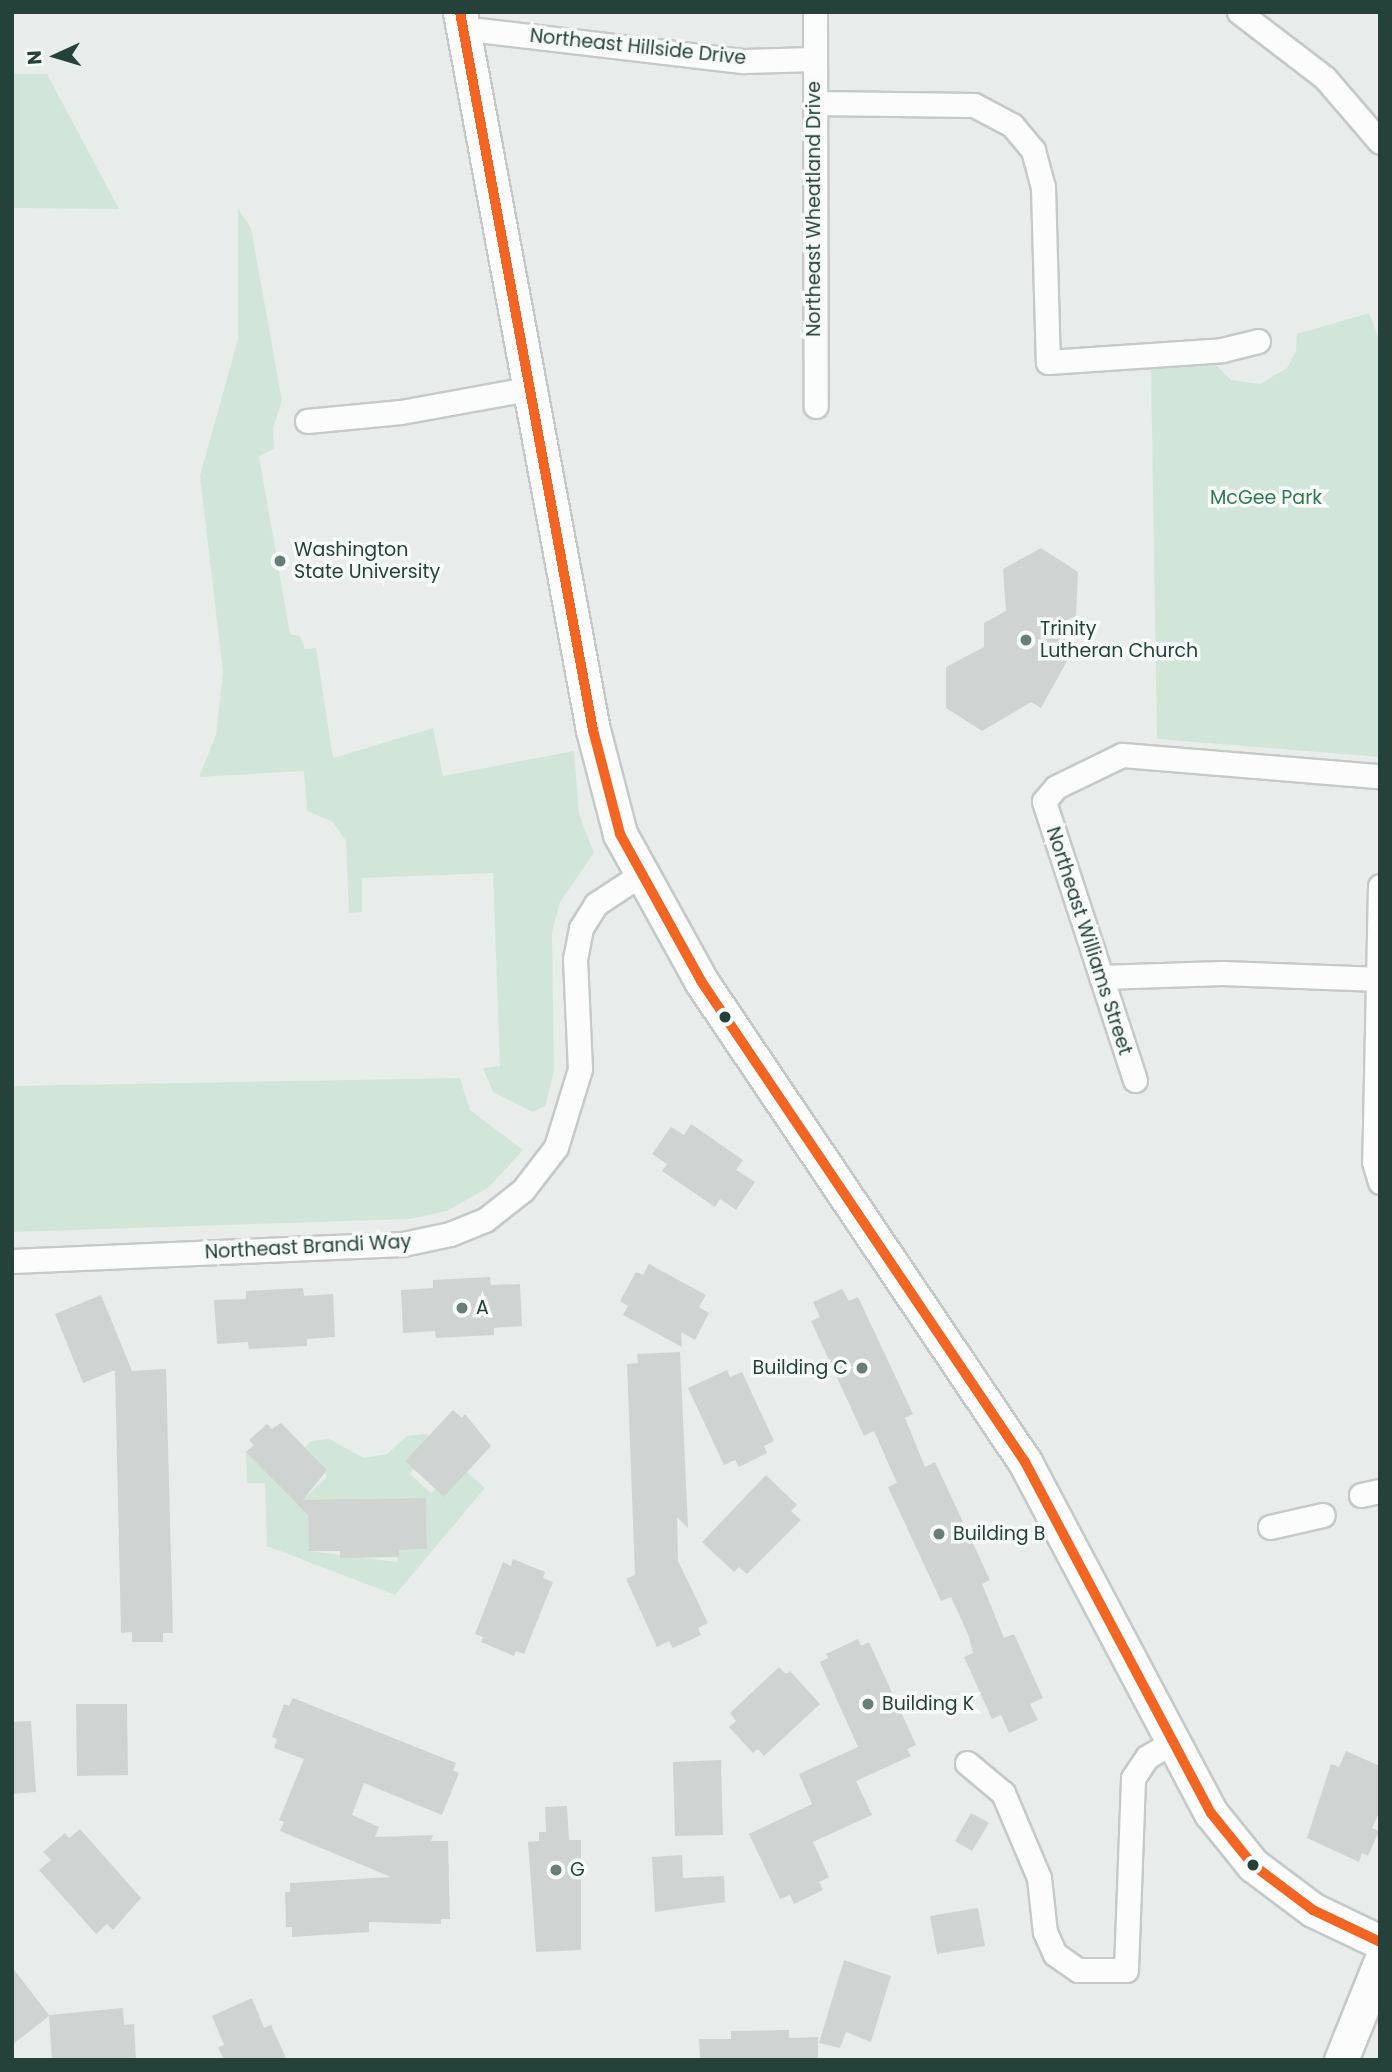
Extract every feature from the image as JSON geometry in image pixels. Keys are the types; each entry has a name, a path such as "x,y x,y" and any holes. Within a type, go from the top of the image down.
{"street":[{"name":"Northeast Wheatland Drive","path":"814,12 816,406"},
{"path":"1239,12 1325,78 1380,142"},
{"name":"Northeast Hillside Drive","path":"461,20 744,61 814,59"},
{"path":"461,20 527,389 605,790 640,875 701,981 1025,1462 1171,1743 1211,1813 1253,1866 1313,1910 1380,1942"},
{"path":"816,103 974,105 1012,125 1033,150 1043,187 1048,362 1222,351 1258,341"},
{"path":"307,421 401,412 527,389"},
{"name":"Northeast Williams Street","path":"1135,1080 1044,801 1056,787 1122,755 1380,776"},
{"name":"Northeast Brandi Way","path":"12,1261 403,1244 450,1234 485,1220 523,1190 556,1147 580,1069 575,959 581,928 596,904 640,875"},
{"path":"1379,1181 1374,1162 1380,886"},
{"path":"1101,977 1222,973 1379,979"},
{"path":"1270,1527 1323,1516"},
{"path":"967,1763 1003,1793 1039,1878 1045,1932 1055,1954 1078,1970 1126,1970 1133,1778 1147,1757 1171,1743"},
{"path":"1340,2060 1380,1963"}],"green space":[{"path":"12,74 47,74 119,209 12,208"},
{"path":"238,209 251,228 282,401 273,428 274,449 259,456 290,634 300,636 305,649 316,648 333,758 433,728 443,776 574,751 579,814 594,853 560,902 552,933 554,1072 545,1106 533,1112 493,1092 483,1068 500,1066 493,873 362,878 362,912 349,913 346,841 333,822 307,811 304,771 199,777 216,735 223,672 200,476 238,339"},
{"name":"McGee Park","path":"1369,313 1380,341 1380,757 1157,739 1151,367 1211,360 1231,380 1260,384 1287,368 1296,351 1297,334"},
{"path":"460,1078 470,1110 523,1150 489,1187 447,1211 409,1219 12,1232 12,1086"},
{"path":"429,1435 406,1461 414,1469 410,1474 431,1493 436,1488 445,1496 467,1472 485,1488 395,1595 267,1546 265,1483 247,1483 246,1452 294,1501 302,1493 306,1497 326,1478 326,1470 305,1447 311,1441 329,1439 364,1458 387,1454 407,1436","holes":["426,1507 427,1549 399,1550 397,1562 309,1551 308,1508"]}],"building":[{"name":"Trinity Lutheran Church","path":"1041,548 1078,572 1076,616 1046,629 1077,643 1041,708 1031,702 982,731 946,708 946,667 984,647 984,623 1006,611 1003,569"},
{"path":"691,1124 743,1160 736,1170 755,1182 736,1210 720,1199 715,1207 662,1171 667,1164 652,1154 671,1127 684,1135"},
{"path":"649,1264 706,1295 699,1307 709,1313 695,1340 681,1332 682,1347 623,1315 628,1306 620,1301 636,1272 643,1275"},
{"name":"A","path":"490,1277 491,1285 520,1284 522,1326 494,1328 494,1335 436,1338 435,1331 403,1333 401,1290 433,1288 433,1280"},
{"path":"303,1288 304,1296 333,1294 335,1337 307,1339 307,1346 249,1349 248,1342 217,1344 214,1300 246,1299 246,1291"},
{"path":"842,1289 849,1301 858,1297 913,1414 905,1418 925,1467 935,1462 990,1580 982,1584 1004,1638 1014,1634 1043,1698 1030,1704 1038,1720 1009,1733 1001,1715 992,1719 964,1657 973,1653 968,1634 951,1597 941,1601 888,1487 897,1483 874,1431 864,1436 811,1321 820,1317 813,1302"},
{"path":"101,1295 132,1371 166,1369 173,1633 163,1633 163,1642 132,1642 132,1632 121,1633 115,1370 83,1383 55,1314"},
{"path":"680,1352 688,1528 677,1517 678,1561 708,1623 698,1628 701,1635 673,1648 669,1641 657,1647 626,1579 635,1575 627,1364 638,1363 637,1354"},
{"path":"727,1370 730,1377 742,1372 774,1441 764,1446 767,1453 739,1467 735,1460 724,1465 688,1388"},
{"path":"453,1410 462,1418 465,1414 491,1446 444,1497 405,1461"},
{"path":"281,1423 327,1470 303,1500 426,1498 427,1549 399,1550 399,1557 340,1558 340,1551 309,1551 308,1515 246,1452 254,1445 249,1440 267,1424 272,1429"},
{"path":"766,1475 797,1505 791,1511 801,1520 747,1574 739,1567 734,1572 702,1542"},
{"path":"513,1559 545,1572 543,1578 553,1582 524,1654 516,1651 514,1656 481,1642 483,1637 475,1634 503,1562 511,1566"},
{"path":"858,1639 861,1646 869,1642 916,1745 907,1749 911,1756 856,1781 872,1815 813,1842 829,1877 819,1882 823,1890 794,1904 790,1895 780,1899 749,1834 812,1804 799,1774 858,1747 820,1662 828,1658 826,1654"},
{"path":"779,1667 786,1674 790,1671 820,1704 764,1756 758,1749 753,1753 729,1727 736,1721 730,1713"},
{"path":"293,1698 456,1763 453,1770 459,1773 442,1815 364,1783 352,1815 379,1827 375,1837 433,1835 431,1841 448,1841 450,1919 441,1919 441,1924 369,1922 369,1932 292,1937 292,1927 286,1927 285,1892 290,1892 290,1883 391,1877 280,1831 284,1822 279,1820 304,1759 274,1748 277,1739 272,1737 284,1704 289,1706"},
{"path":"76,1704 127,1704 128,1775 77,1776"},
{"path":"31,1721 36,1792 12,1794 12,1722"},
{"path":"1346,1751 1380,1766 1380,1811 1372,1828 1379,1831 1368,1856 1362,1853 1359,1862 1307,1838 1331,1764 1339,1767"},
{"path":"721,1760 723,1835 675,1836 673,1762"},
{"name":"G","path":"567,1806 569,1840 581,1840 581,1950 536,1952 528,1842 539,1841 539,1832 546,1832 545,1807"},
{"path":"971,1813 989,1823 972,1851 955,1841"},
{"path":"80,1829 141,1898 113,1930 107,1924 96,1934 39,1870 51,1860 43,1852 65,1833 69,1838"},
{"path":"682,1855 683,1878 724,1876 725,1902 655,1912 652,1857"},
{"path":"978,1908 985,1946 937,1954 930,1916"},
{"path":"844,1960 891,1976 871,2042 846,2032 840,2048 819,2043"},
{"path":"12,1967 49,2015 123,2008 124,2025 134,2024 136,2060 52,2060 49,2016 12,2045"},
{"path":"252,1998 264,2028 271,2025 287,2060 224,2060 218,2047 224,2045 212,2016"},
{"path":"789,2030 789,2038 818,2037 818,2060 700,2060 699,2039 731,2039 731,2031"}],"transit line":[{"path":"460,12 593,730 620,834 701,981 1025,1462 1211,1813 1253,1865 1313,1910 1380,1942"}],"place":[{"name":"Washington State University","path":"280,561"},
{"name":"Trinity Lutheran Church","path":"1026,640"},
{"name":"A","path":"462,1308"},
{"name":"Building C","path":"862,1368"},
{"name":"Building B","path":"939,1534"},
{"name":"Building K","path":"868,1704"},
{"name":"G","path":"556,1870"}]}
